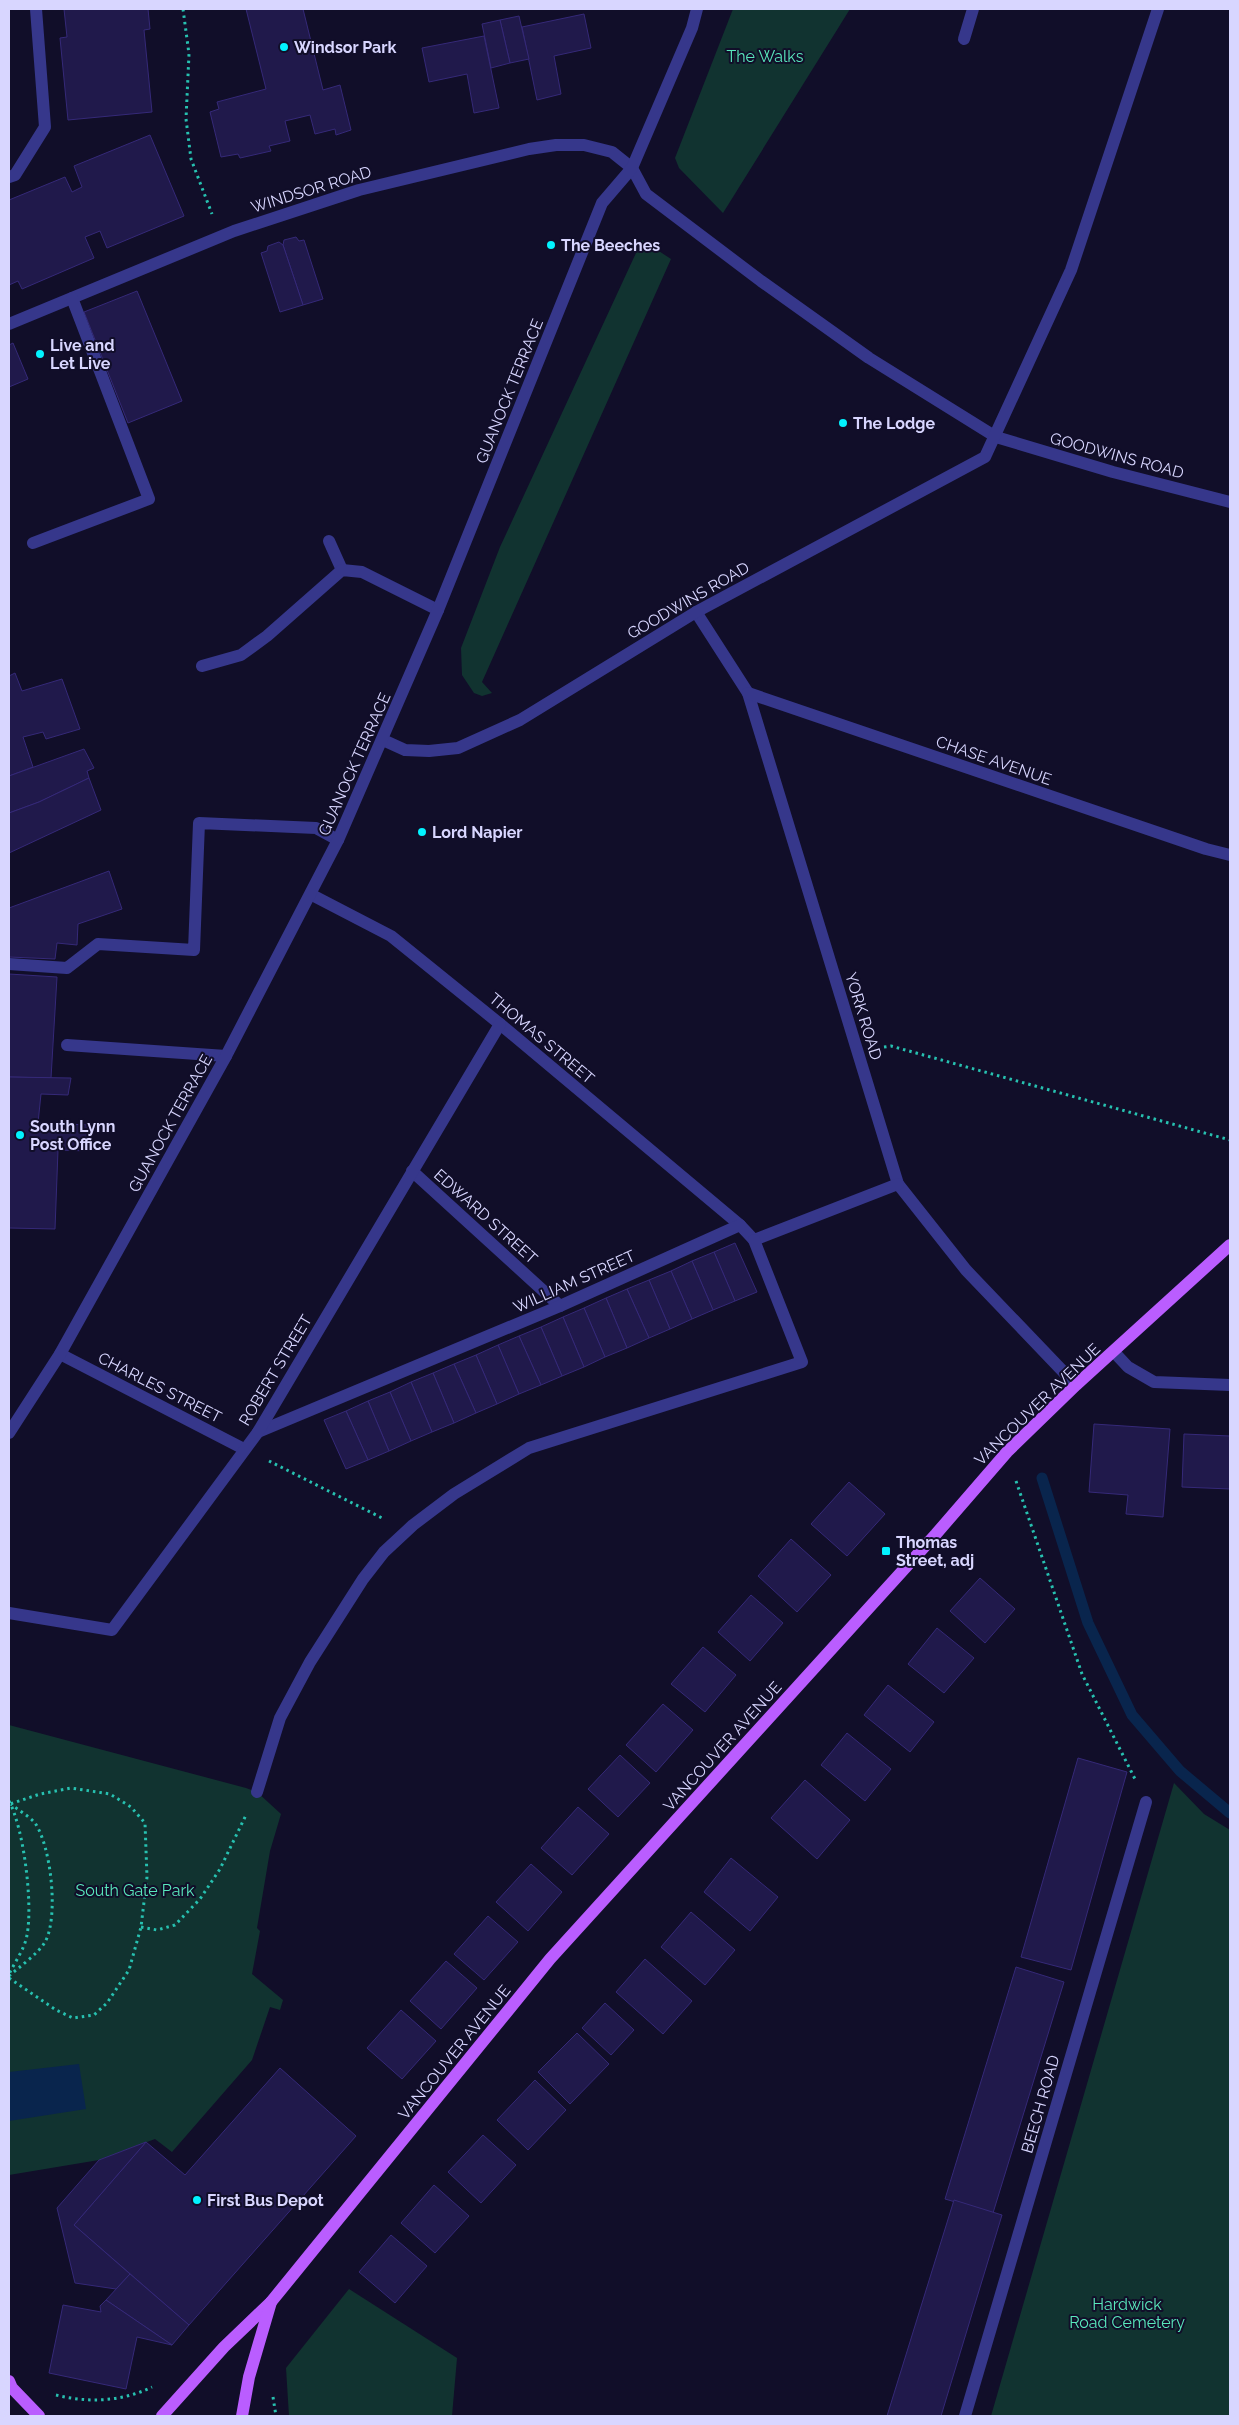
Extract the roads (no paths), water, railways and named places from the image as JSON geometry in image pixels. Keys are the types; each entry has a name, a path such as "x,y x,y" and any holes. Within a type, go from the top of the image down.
{"main road":[{"name":"VANCOUVER AVENUE","path":"162,2416 224,2347 271,2302 550,1959 930,1542 1007,1452 1076,1385 1230,1245"},
{"name":"VANCOUVER AVENUE","path":"242,2416 249,2377 271,2302"},
{"path":"9,2381 12,2388 39,2416"}],"street":[{"path":"9,177 15,175 45,127 36,9"},
{"name":"GUANOCK TERRACE","path":"9,1433 60,1354 226,1056 312,894 383,740 438,610 602,203 632,168 692,28 697,9"},
{"path":"964,39 973,9"},
{"path":"996,437 1071,270 1158,9"},
{"name":"WINDSOR ROAD","path":"9,324 220,237 359,190 529,149 556,145 584,145 612,152 632,168"},
{"name":"GOODWINS ROAD","path":"632,168 646,194 761,281 869,358 996,437 1113,472 1230,502"},
{"path":"33,543 149,499 72,298"},
{"name":"GOODWINS ROAD","path":"383,740 405,750 429,751 458,748 520,720 696,612 985,457 996,437"},
{"path":"330,541 342,570"},
{"path":"202,666 242,655 267,636 342,570 362,572 438,610"},
{"name":"YORK ROAD","path":"696,612 748,693 898,1184 966,1270 1076,1385"},
{"name":"CHASE AVENUE","path":"748,693 1206,849 1230,855"},
{"path":"9,964 67,968 98,944 194,950 200,823 316,828 338,840"},
{"name":"THOMAS STREET","path":"312,894 391,936 500,1024 740,1225"},
{"name":"ROBERT STREET","path":"9,1613 112,1630 244,1448 258,1432 500,1024"},
{"path":"67,1045 226,1056"},
{"name":"EDWARD STREET","path":"412,1171 560,1306"},
{"path":"754,1240 898,1184"},
{"path":"257,1792 280,1718 310,1662 364,1579 384,1552 406,1531 454,1494 529,1448 802,1362 754,1240 740,1225"},
{"name":"WILLIAM STREET","path":"258,1432 560,1306 740,1225"},
{"path":"1114,1352 1128,1367 1154,1382 1230,1385"},
{"name":"CHARLES STREET","path":"60,1354 244,1448"},
{"name":"BEECH ROAD","path":"965,2416 1146,1802"}],"water":[{"path":"79,2064 86,2109 9,2121 9,2072"}],"waterway":[{"path":"1042,1478 1088,1623 1132,1715 1180,1771 1230,1813"}],"place":[{"name":"Windsor Park","path":"284,47"},
{"name":"The Beeches","path":"551,245"},
{"name":"Live and Let Live","path":"40,354"},
{"name":"The Lodge","path":"843,423"},
{"name":"Lord Napier","path":"422,832"},
{"name":"South Lynn Post Office","path":"20,1135"},
{"name":"Thomas Street, adj","path":"886,1551"},
{"name":"First Bus Depot","path":"197,2200"}],"park label":[{"name":"The Walks","path":"765,56"},
{"name":"South Gate Park","path":"135,1890"},
{"name":"Hardwick Road Cemetery","path":"1127,2313"}]}
